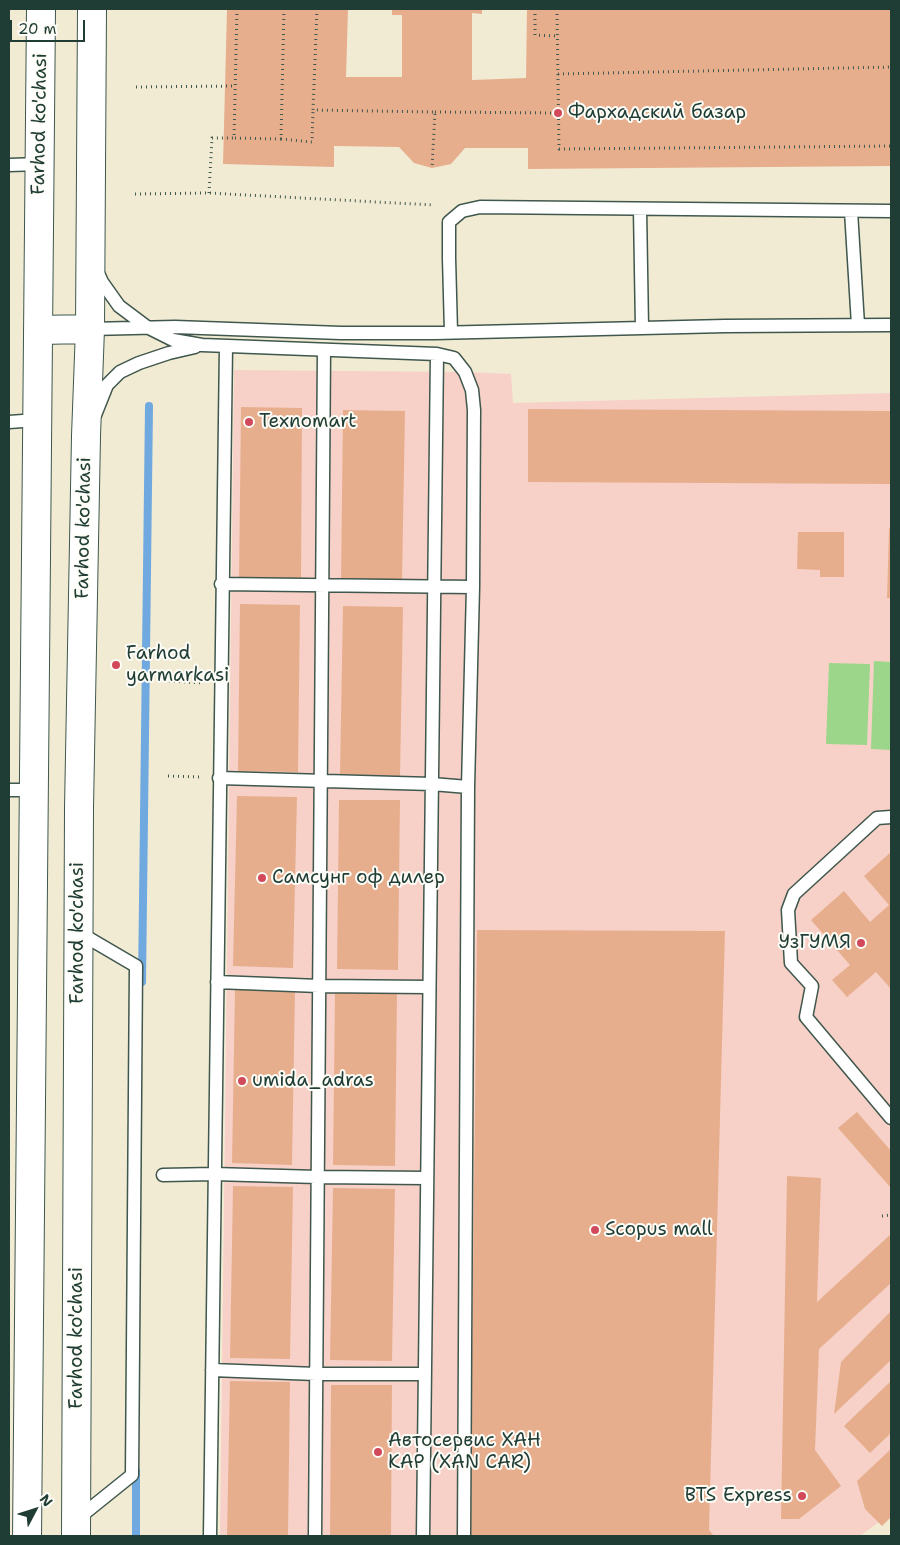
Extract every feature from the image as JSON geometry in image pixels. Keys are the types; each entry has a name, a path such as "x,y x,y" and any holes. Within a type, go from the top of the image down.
{"main road":[{"name":"Farhod ko'chasi","path":"27,1536 21,790 38,420 41,9"},
{"name":"Farhod ko'chasi","path":"76,1528 78,931 86,436 90,329 92,9"},
{"path":"38,330 90,329"}],"lane":[{"path":"9,165 40,164"},
{"path":"451,332 450,222 462,211 480,207 891,211"},
{"path":"640,209 642,328"},
{"path":"851,211 858,325"},
{"path":"91,254 102,282 119,306 147,327 172,340 202,346"},
{"path":"90,329 147,327 341,333 891,325"},
{"path":"86,436 107,385 120,372 168,352 202,346 437,354 454,358 466,372 472,390 474,410 473,588 468,787 464,1536"},
{"path":"210,1536 221,584 226,346"},
{"path":"314,1536 324,350"},
{"path":"423,1536 437,354"},
{"path":"9,422 38,420"},
{"path":"221,584 473,588"},
{"path":"219,778 432,784 468,787"},
{"path":"891,818 877,818 870,824 794,894 788,910 791,963 812,986 806,1017 891,1118"},
{"path":"76,1528 132,1475 136,966 78,931"},
{"path":"217,982 319,986 429,987"},
{"path":"163,1175 214,1174 427,1178"},
{"path":"212,1370 316,1374 425,1374"}],"path":[{"path":"234,138 237,9"},
{"path":"281,139 284,9"},
{"path":"209,193 212,138 281,139 312,142 317,9"},
{"path":"535,9 535,34 557,36"},
{"path":"557,9 559,149 891,146"},
{"path":"558,74 891,67"},
{"path":"136,87 235,86"},
{"path":"313,110 558,113"},
{"path":"432,168 435,112"},
{"path":"135,194 209,193 433,205"},
{"path":"169,681 220,684"},
{"path":"168,776 219,778"},
{"path":"882,1216 891,1215"}],"shaded area":[{"path":"234,370 511,374 513,403 891,393 891,1513 860,1536 220,1536"}],"green space":[{"path":"874,661 891,662 891,750 871,749"},
{"path":"829,663 870,664 867,745 826,744"}],"building":[{"name":"Фархадский базар","path":"227,9 348,9 346,77 402,77 402,15 392,15 392,9 482,9 482,14 472,13 472,80 526,78 527,9 891,9 891,166 528,169 528,148 465,148 451,164 432,168 414,163 399,147 334,146 334,167 223,164"},
{"path":"241,407 302,408 301,580 239,579"},
{"path":"528,409 891,411 891,484 528,482"},
{"path":"343,410 405,411 402,582 341,581"},
{"path":"889,528 891,528 891,598 887,598"},
{"path":"798,532 844,532 844,577 820,577 820,570 797,569"},
{"path":"240,604 300,605 298,772 238,771"},
{"path":"343,606 403,607 400,776 340,774"},
{"path":"237,796 297,797 293,968 233,966"},
{"path":"339,800 400,800 398,970 337,969"},
{"name":"УзГУМЯ","path":"891,852 891,989 876,972 847,997 832,980 850,965 811,920 844,891 870,922 889,905 864,876"},
{"name":"Scopus mall","path":"477,930 725,931 709,1530 714,1536 470,1536"},
{"path":"235,989 295,991 292,1165 232,1163"},
{"path":"335,992 397,994 395,1166 333,1165"},
{"path":"857,1112 891,1151 891,1188 838,1128"},
{"path":"787,1176 821,1178 817,1302 891,1234 891,1283 819,1349 815,1450 841,1486 799,1519 781,1519"},
{"path":"233,1186 293,1187 290,1359 230,1358"},
{"path":"333,1188 395,1189 392,1361 330,1360"},
{"path":"891,1311 891,1360 834,1414 841,1362"},
{"path":"230,1381 290,1382 288,1536 227,1536"},
{"path":"891,1381 891,1433 870,1453 844,1426"},
{"path":"331,1385 392,1385 391,1536 330,1536"},
{"path":"891,1449 891,1517 882,1526 865,1509 857,1481"}],"waterway":[{"path":"142,982 149,406"},
{"path":"136,1471 136,1536"}],"place":[{"name":"Фархадский базар","path":"558,113"},
{"name":"Texnomart","path":"249,422"},
{"name":"Farhod yarmarkasi","path":"116,665"},
{"name":"Самсунг оф дилер","path":"262,878"},
{"name":"УзГУМЯ","path":"861,943"},
{"name":"umida_adras","path":"242,1081"},
{"name":"Scopus mall","path":"595,1230"},
{"name":"Автосервис ХАН КАР (XAN CAR)","path":"378,1452"},
{"name":"BTS Express","path":"802,1496"}]}
